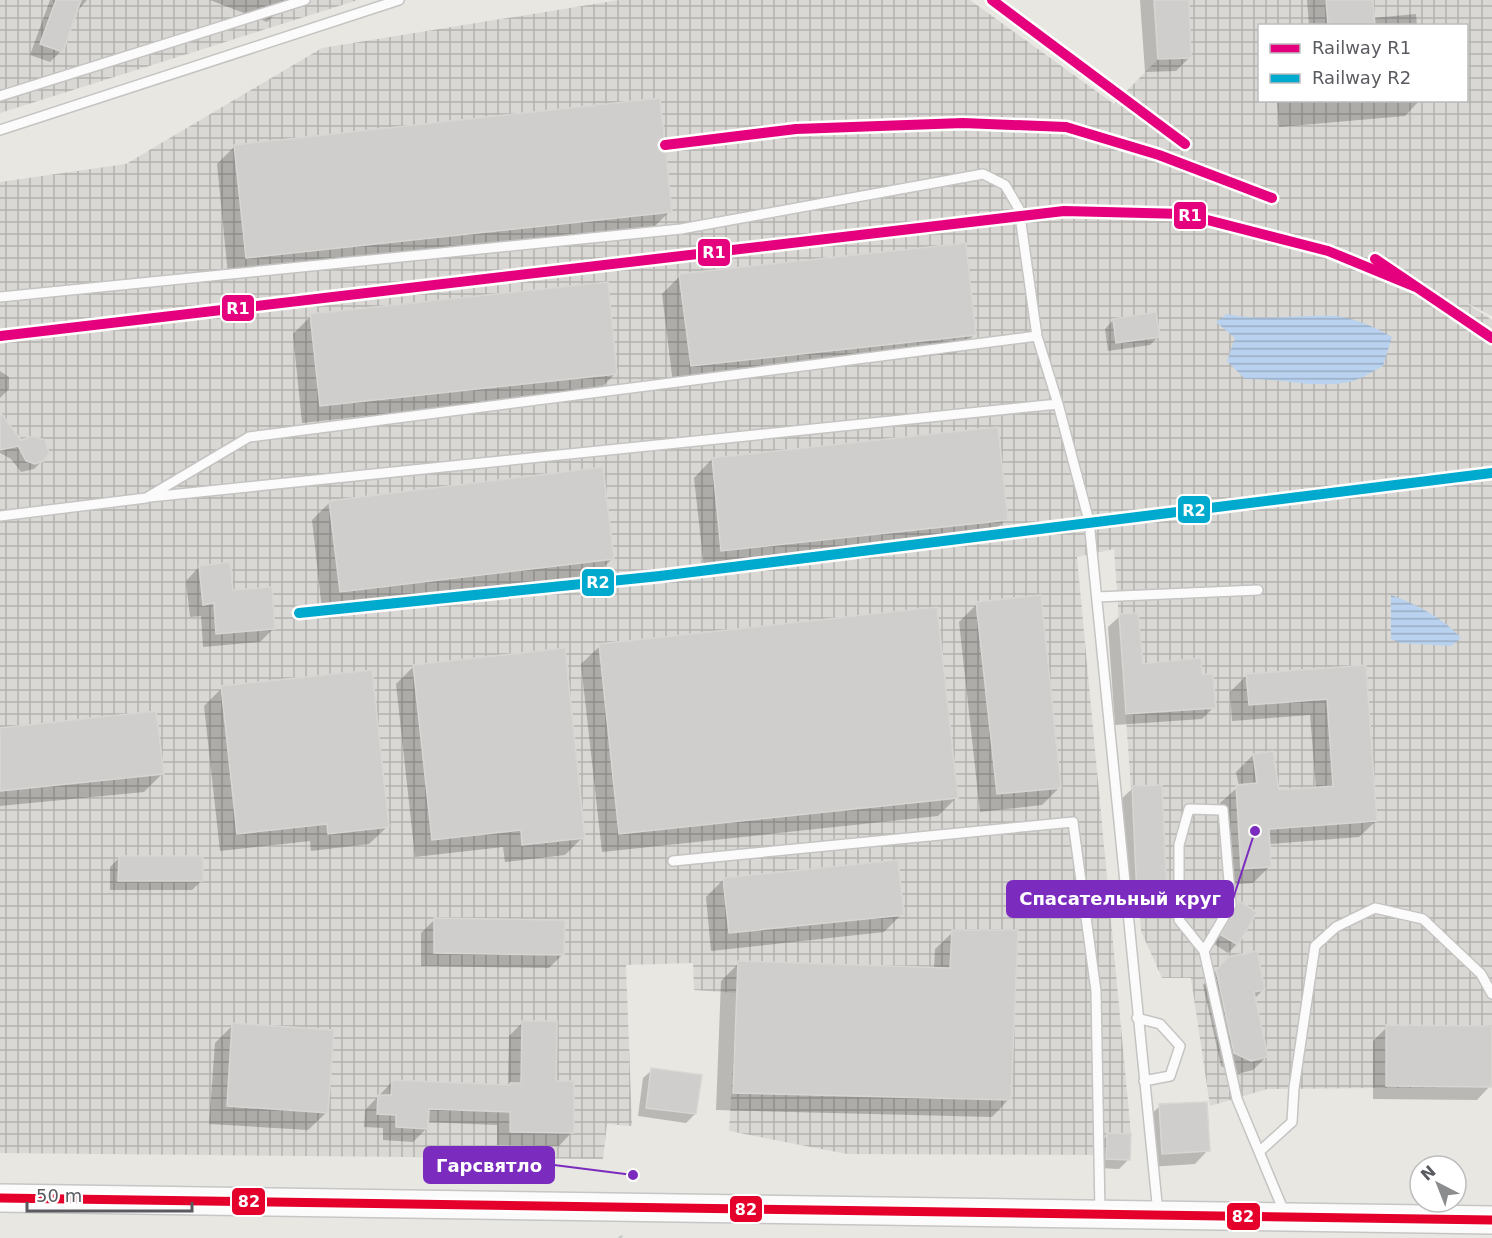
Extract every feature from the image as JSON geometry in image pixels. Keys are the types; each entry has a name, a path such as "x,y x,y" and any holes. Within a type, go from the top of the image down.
{"main road":[{"path":"0,1198 1492,1220"}],"lane":[{"path":"0,96 304,0"},
{"path":"0,130 399,0"},
{"path":"0,297 681,229 983,174 1005,185 1019,209 1037,336 1058,404 1089,521 1137,1018 1159,1216"},
{"path":"146,498 249,437 1037,336"},
{"path":"0,516 146,498 1058,404"},
{"path":"1096,597 1258,590"},
{"path":"1204,951 1231,905 1223,810 1189,809 1179,845 1179,920 1204,951 1237,1099 1286,1216"},
{"path":"673,861 1073,822 1096,991 1100,1215"},
{"path":"1259,1152 1292,1122 1294,1088 1315,946 1336,927 1375,908 1423,920 1481,974 1492,994"},
{"path":"1137,1018 1160,1024 1180,1046 1170,1076 1144,1081"}],"shaded area":[{"path":"0,0 358,0 0,113"},
{"path":"619,0 970,0 1114,104 1158,59 1154,0 1492,0 1492,316 1463,301 1492,320 1492,1087 1267,1089 1210,1106 1191,978 1162,978 1141,931 1114,549 1077,557 1131,1134 1130,1160 1106,1159 1099,1155 847,1154 729,1131 737,993 694,990 693,963 626,965 632,1126 607,1124 603,1159 0,1153 0,182 126,164 322,48"}],"water":[{"path":"1227,314 1267,318 1335,316 1365,324 1392,337 1383,366 1353,381 1336,384 1310,384 1245,379 1227,361 1235,338 1216,322"},
{"path":"1391,595 1429,612 1461,638 1451,646 1400,643 1391,639"}],"building":[{"path":"56,0 81,0 63,52 40,44"},
{"path":"1154,0 1189,0 1191,58 1158,59"},
{"path":"1326,0 1373,0 1375,24 1328,24"},
{"path":"660,98 672,212 246,258 234,145"},
{"path":"966,243 976,335 691,366 679,274"},
{"path":"608,282 617,374 320,406 310,314"},
{"path":"1156,312 1160,337 1116,343 1113,319"},
{"path":"0,412 21,440 33,436 45,440 49,453 44,461 35,464 26,461 18,446 0,450"},
{"path":"998,427 1008,520 721,551 712,458"},
{"path":"603,467 614,559 340,592 329,501"},
{"path":"230,562 233,590 272,587 275,629 216,634 214,603 203,605 199,566"},
{"path":"1041,595 1061,788 997,794 976,602"},
{"path":"937,607 958,798 619,834 599,644"},
{"path":"1138,613 1143,664 1201,658 1202,674 1213,674 1216,708 1126,714 1119,614"},
{"path":"565,648 585,838 522,845 521,830 432,840 413,665"},
{"path":"1366,665 1377,821 1269,829 1271,867 1241,869 1236,785 1257,783 1253,754 1273,751 1279,790 1333,786 1327,699 1249,705 1246,674"},
{"path":"372,670 389,827 328,834 327,824 237,834 221,686"},
{"path":"156,711 164,774 0,791 0,728"},
{"path":"1162,785 1167,897 1137,898 1132,786"},
{"path":"119,856 203,856 203,881 118,881"},
{"path":"898,860 904,915 729,933 723,878"},
{"path":"1239,901 1257,912 1238,945 1221,935"},
{"path":"434,918 565,920 564,955 434,953"},
{"path":"952,930 1018,930 1011,1100 733,1093 738,961 950,968"},
{"path":"1257,951 1265,990 1254,992 1268,1057 1251,1061 1234,1053 1216,970 1228,957"},
{"path":"522,1021 557,1021 556,1081 574,1081 574,1133 510,1132 510,1112 429,1109 428,1129 396,1127 396,1115 377,1114 378,1095 391,1095 392,1080 510,1085 510,1083 521,1083"},
{"path":"232,1023 334,1030 328,1113 227,1106"},
{"path":"1386,1025 1492,1026 1492,1087 1386,1086"},
{"path":"651,1068 702,1075 696,1114 646,1108"},
{"path":"1207,1102 1210,1151 1162,1154 1159,1104"},
{"path":"1107,1133 1131,1134 1130,1160 1106,1159"}],"rail line":[{"name":"R1","path":"992,0 1185,144"},
{"name":"R1","path":"665,145 796,129 963,123 1066,127 1159,155 1272,198"},
{"name":"R1","path":"0,336 1064,211 1184,214 1328,251 1418,288"},
{"name":"R1","path":"1375,259 1492,338"},
{"name":"R2","path":"299,613 660,576 1492,473"}],"transit line":[{"name":"82","path":"0,1198 1492,1220"}],"place":[{"name":"Спасательный круг","path":"1255,831"},
{"name":"Гарсвятло","path":"633,1175"}]}
